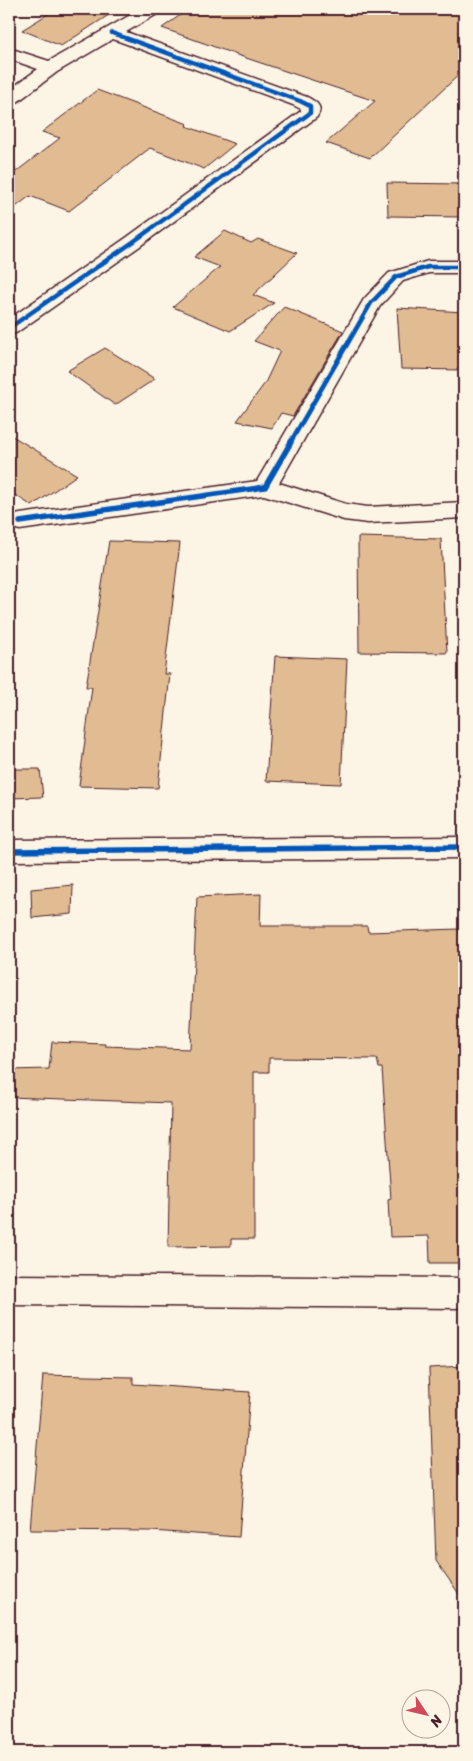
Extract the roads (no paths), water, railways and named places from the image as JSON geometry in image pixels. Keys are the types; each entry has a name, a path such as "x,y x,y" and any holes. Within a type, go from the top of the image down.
{"street":[{"path":"9,99 51,68 153,9"},
{"path":"9,328 133,242 310,113 310,106 300,101 112,33"},
{"path":"9,53 51,68"},
{"path":"265,487 372,303 396,277 428,267 464,267"},
{"path":"20,522 265,487 344,512 360,514 464,510"},
{"path":"9,851 464,847"},
{"path":"9,1290 464,1293"}]}
